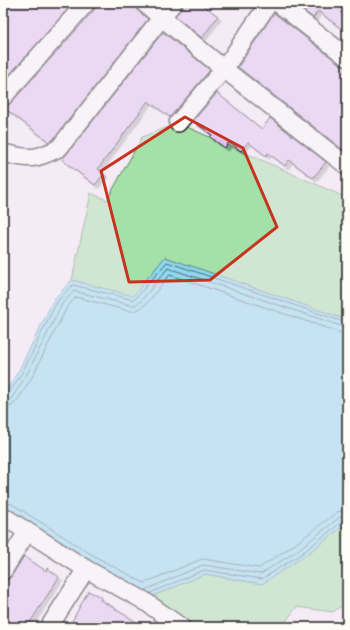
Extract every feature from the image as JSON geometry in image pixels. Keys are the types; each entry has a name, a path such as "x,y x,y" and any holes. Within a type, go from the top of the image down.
{"street":[{"path":"3,97 86,3"},
{"path":"144,3 224,69 347,166"},
{"path":"3,153 27,158 36,158 58,148 174,3"},
{"path":"178,123 224,69 269,3"},
{"path":"278,3 347,57"},
{"path":"3,516 86,568 144,600 181,627"},
{"path":"3,571 27,532"},
{"path":"49,627 86,568"}],"highlighted area":[{"path":"185,117 243,148 277,227 210,280 129,282 101,171"}],"green space":[{"path":"178,123 347,198 347,320 165,257 133,297 72,280 91,193 107,200 142,137"},
{"path":"347,523 347,602 333,612 297,607 281,627 181,627 144,600 205,574 262,584 315,548"}],"water":[{"path":"165,257 347,320 347,523 303,557 262,584 205,574 143,600 3,516 3,396 19,370 54,299 72,280 133,296"}],"building":[{"path":"3,3 73,3 3,82"},
{"path":"96,3 134,3 137,10 148,19 53,140 49,142 3,107 10,104 94,10"},
{"path":"183,3 200,3 218,16 202,38 175,16 181,9"},
{"path":"294,3 347,3 347,33 318,11 313,18"},
{"path":"274,13 341,65 347,67 347,153 238,67"},
{"path":"163,32 210,70 170,117 148,101 98,169 104,174 95,185 62,160"},
{"path":"217,93 262,129 270,118 326,162 313,178 289,160 285,166 268,153 266,156 248,142 241,151 229,142 225,148 210,137 212,135 193,121"},
{"path":"24,556 46,571 47,568 59,577 27,627 3,627 3,581 11,577"},
{"path":"88,591 101,597 100,600 145,627 69,627"}]}
